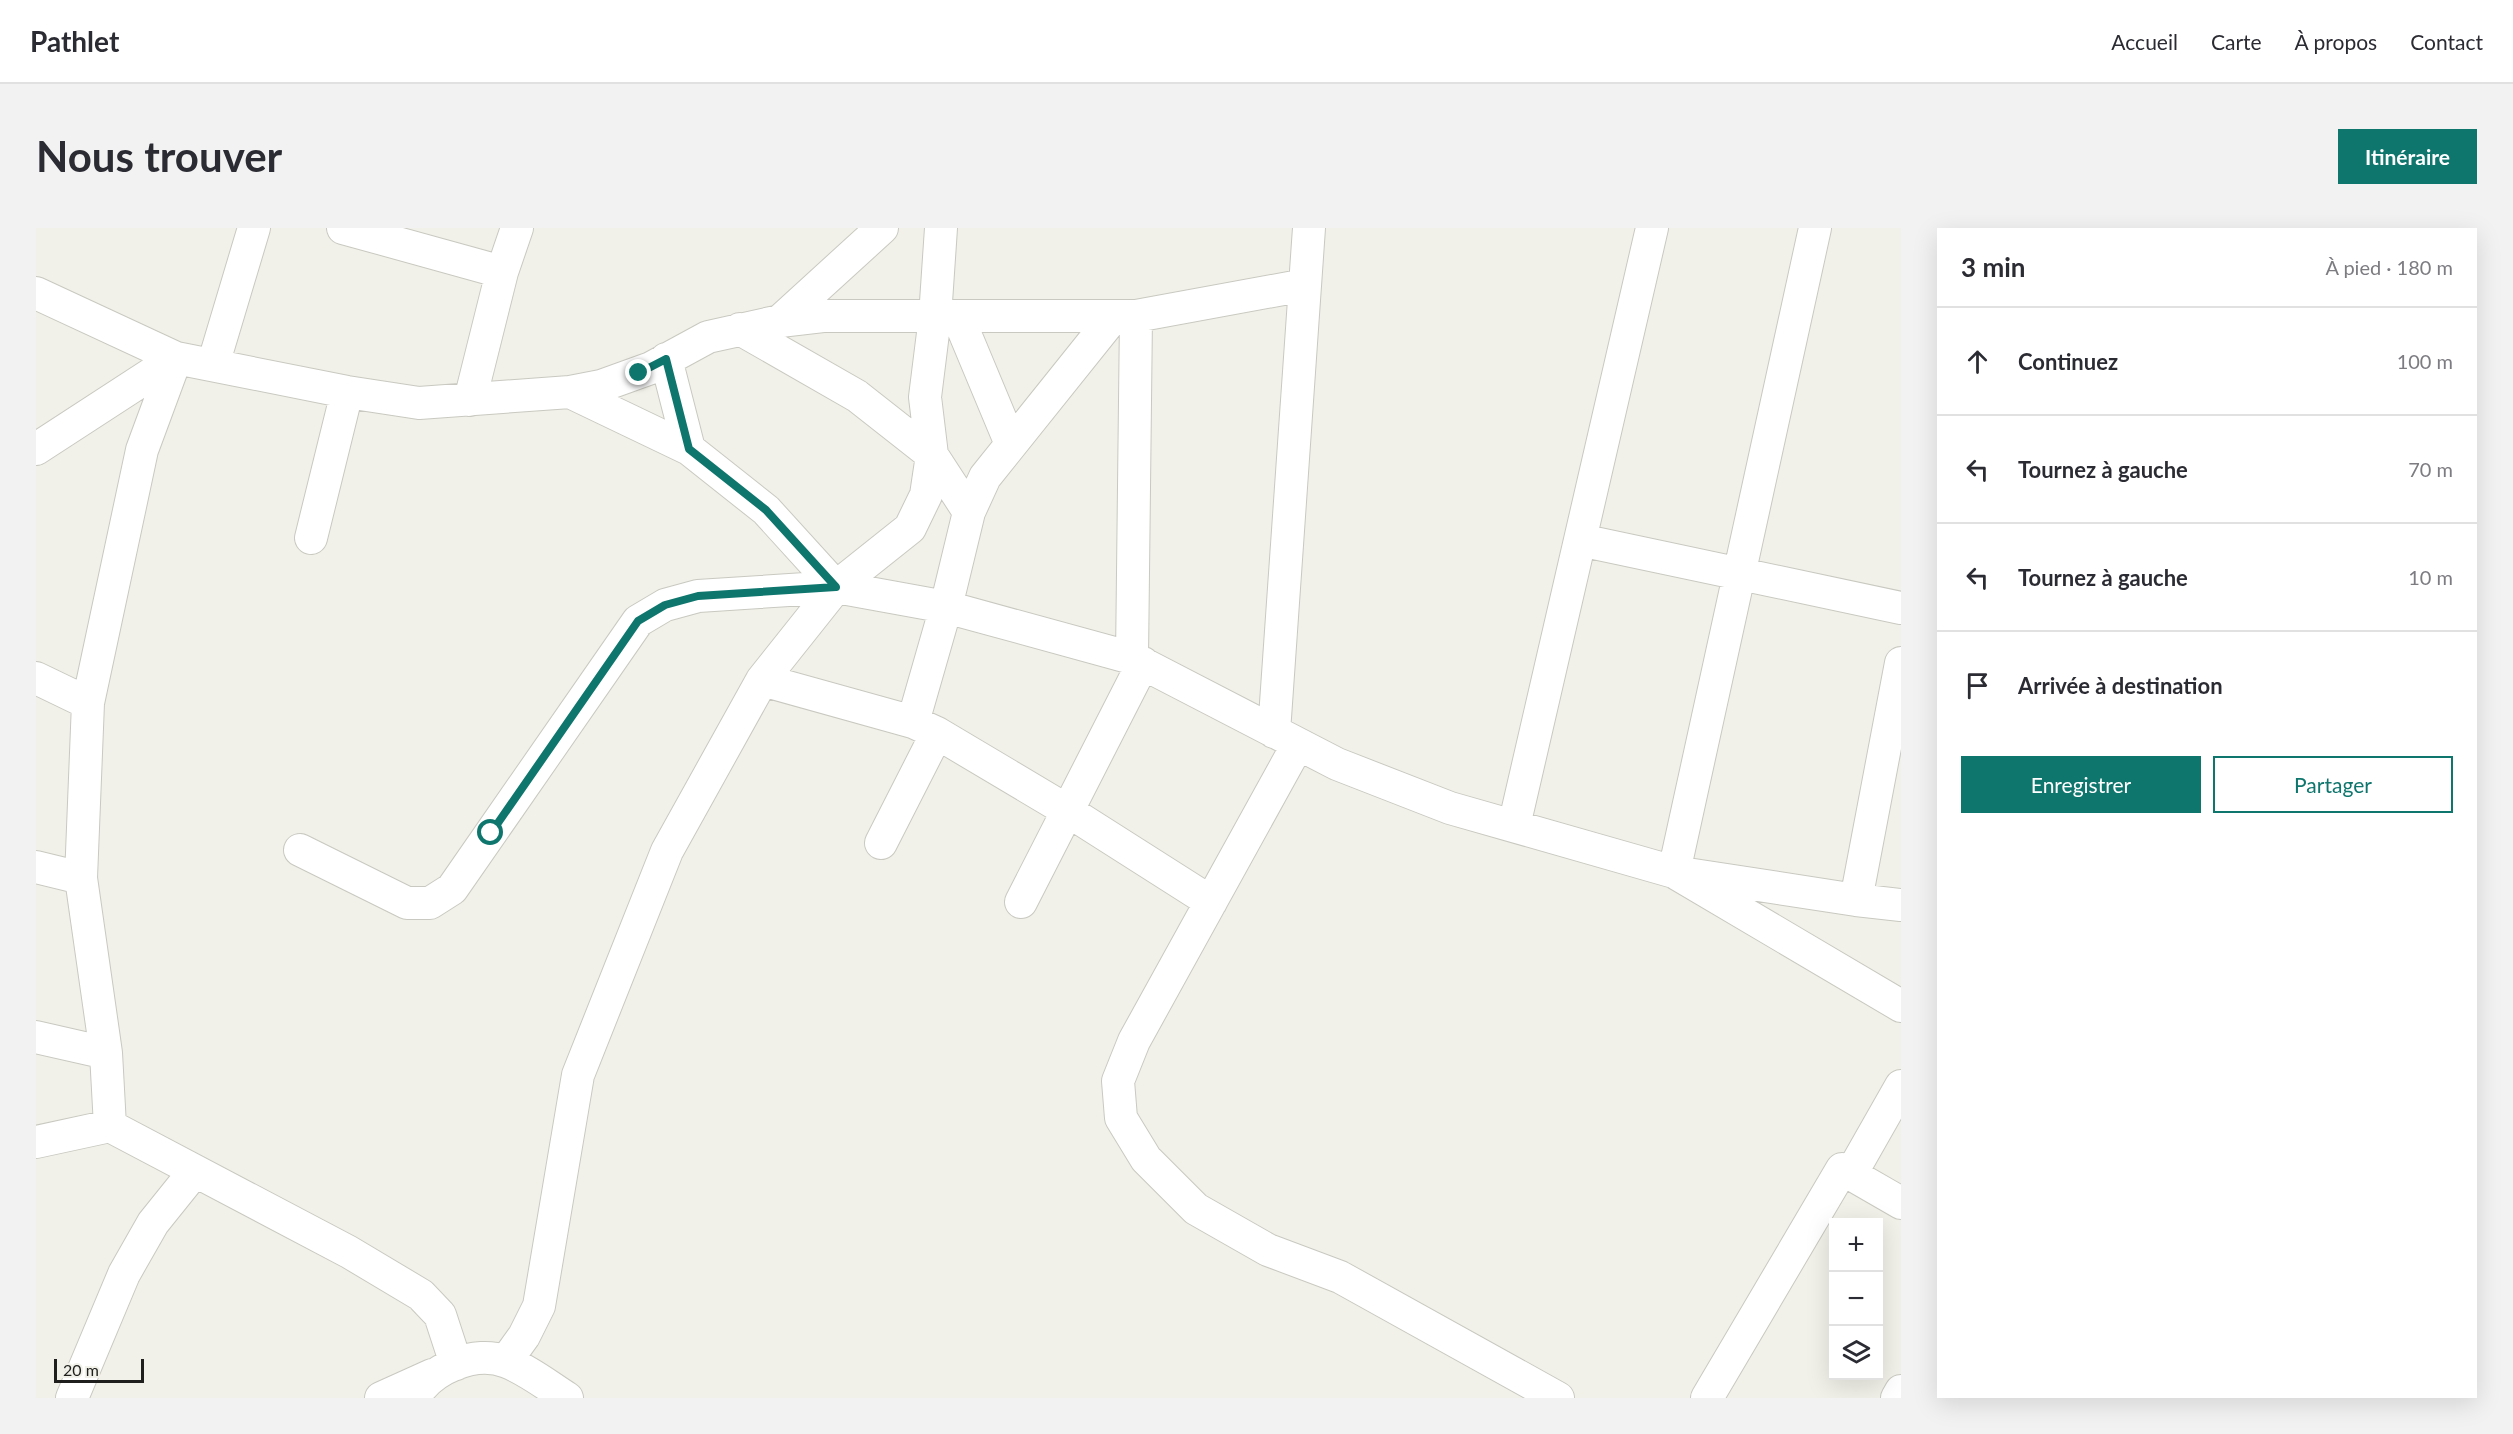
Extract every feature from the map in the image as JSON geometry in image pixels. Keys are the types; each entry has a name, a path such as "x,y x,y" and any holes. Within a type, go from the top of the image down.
{"street":[{"path":"213,365 254,228"},
{"path":"343,228 502,272"},
{"path":"470,400 502,272 517,228"},
{"path":"780,321 882,228"},
{"path":"506,1361 524,1336 539,1306 578,1075 667,851 762,680 836,587 910,528 926,495 932,456 925,397 947,317 941,228"},
{"path":"1309,228 1286,738 1211,902 1134,1041 1118,1081 1121,1118 1146,1159 1196,1209 1268,1250 1340,1276 1558,1398"},
{"path":"1514,826 1652,228"},
{"path":"1674,872 1815,228"},
{"path":"36,292 176,358 347,392 419,403 570,392 627,378 651,368 708,337 780,321 823,316 1125,316 1305,285"},
{"path":"881,843 925,727 946,607 969,512 985,477 1011,444 1125,316"},
{"path":"1020,902 1068,810 1137,661 1125,316"},
{"path":"947,317 1011,444"},
{"path":"740,329 857,396 932,456 969,512"},
{"path":"36,449 176,358"},
{"path":"110,1125 106,1053 81,878 88,703 142,450 176,358"},
{"path":"666,359 689,449"},
{"path":"312,538 347,392"},
{"path":"570,392 689,449 766,510 836,587"},
{"path":"1580,540 1901,608"},
{"path":"300,850 406,903 430,903 452,889 638,621 665,605 698,596 836,587 946,607 1137,661 1336,764 1450,808 1674,872 1901,905"},
{"path":"1856,900 1901,663"},
{"path":"36,678 88,703"},
{"path":"762,680 925,727 1068,810 1211,902"},
{"path":"36,867 81,878"},
{"path":"1674,872 1901,1006"},
{"path":"36,1037 106,1053"},
{"path":"1851,1174 1901,1086"},
{"path":"36,1142 110,1125 194,1172 349,1252 421,1295 440,1315 435,1379"},
{"path":"1707,1398 1842,1169 1901,1203"},
{"path":"72,1398 124,1274 153,1223 194,1172"},
{"path":"381,1398 435,1379 481,1359 506,1361 567,1398"},
{"path":"1897,1398 1901,1391"}],"route":[{"path":"491,833 638,621 665,605 698,596 836,587 766,510 689,449 666,359 639,373"}]}
